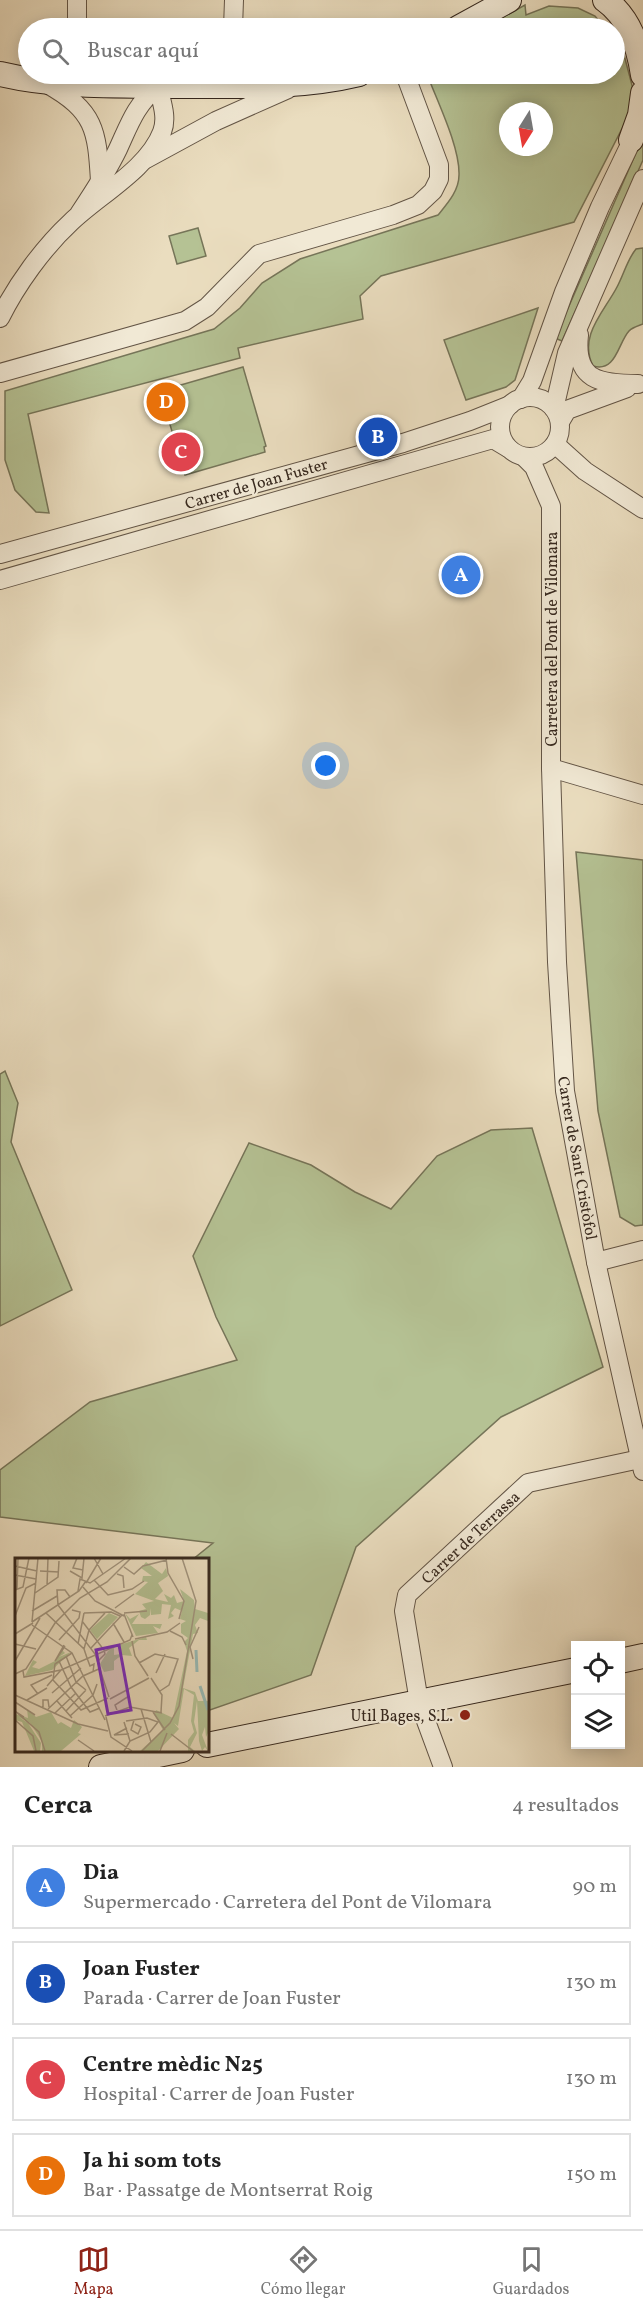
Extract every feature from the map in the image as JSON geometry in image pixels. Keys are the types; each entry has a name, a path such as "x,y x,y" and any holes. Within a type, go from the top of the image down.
{"street":[{"path":"77,0 77,18"},
{"path":"233,18 234,0"},
{"path":"476,18 509,0"},
{"path":"606,0 622,18"},
{"path":"630,3 643,30"},
{"path":"625,23 637,47 643,75"},
{"path":"0,74 18,77"},
{"path":"48,84 63,93 88,118 98,144 100,182"},
{"path":"79,214 100,182 140,103 173,84"},
{"path":"142,161 162,133 176,84"},
{"path":"0,318 10,297 42,255 79,214 142,161 216,121 269,96 284,84"},
{"path":"0,373 185,321 207,307 259,254 393,216 418,205 433,191 439,179 439,165 409,84"},
{"path":"643,93 637,131 564,292 532,381 501,422 503,441 516,453 544,455 555,444 560,430 557,416 567,353 643,179"},
{"path":"580,324 579,362 586,372 597,380 609,384 640,384"},
{"path":"557,416 567,410 640,384"},
{"path":"516,402 540,399 557,416"},
{"name":"Carrer de Joan Fuster","path":"0,554 403,443 516,402"},
{"name":"Carrer de Joan Fuster","path":"0,580 493,438 516,453"},
{"path":"555,444 585,471 643,509"},
{"name":"Carretera del Pont de Vilomara","path":"516,453 534,466 551,506 551,768 643,795"},
{"name":"Carrer de Sant Cristòfol","path":"551,768 557,962 565,1091 596,1262 642,1465"},
{"path":"596,1262 643,1250"},
{"name":"Carrer de Terrassa","path":"419,1702 404,1611 407,1595 528,1483 642,1465"},
{"path":"625,1660 643,1656"},
{"path":"208,1745 571,1671"},
{"path":"419,1702 443,1767"},
{"path":"101,1767 172,1752"}],"green space":[{"path":"525,5 526,15 549,6 578,8 597,18 501,18"},
{"path":"625,59 633,89 629,115 574,222 381,276 360,296 363,319 238,348 240,358 28,414 49,513 36,512 15,490 5,460 5,391 214,329 240,308 262,283 300,259 438,215 452,197 458,181 458,164 452,138 431,84 625,84"},
{"path":"643,137 643,160 562,341 555,338"},
{"path":"198,228 206,256 177,264 169,236"},
{"path":"643,248 643,324 629,331 612,361 601,367 593,366 589,355 589,345 594,325 617,287 633,253 636,249"},
{"path":"538,308 515,380 506,387 466,400 444,340"},
{"path":"243,367 266,446 264,447 265,452 185,475 160,391"},
{"path":"576,852 643,860 643,1225 635,1226 620,1217 598,1111"},
{"path":"5,1071 18,1103 11,1142 72,1290 0,1326 0,1074"},
{"path":"532,1128 603,1367 501,1417 356,1547 311,1675 208,1711 208,1558 194,1558 213,1543 0,1517 0,1470 90,1402 237,1360 216,1317 193,1256 249,1143 311,1165 355,1192 391,1209 437,1156 491,1130"}],"place":[{"name":"Ja hi som tots","path":"166,402"},
{"name":"Joan Fuster","path":"378,437"},
{"name":"Centre mèdic N25","path":"181,452"},
{"name":"Dia","path":"461,575"},
{"name":"Util Bages, S.L.","path":"465,1715"}]}
